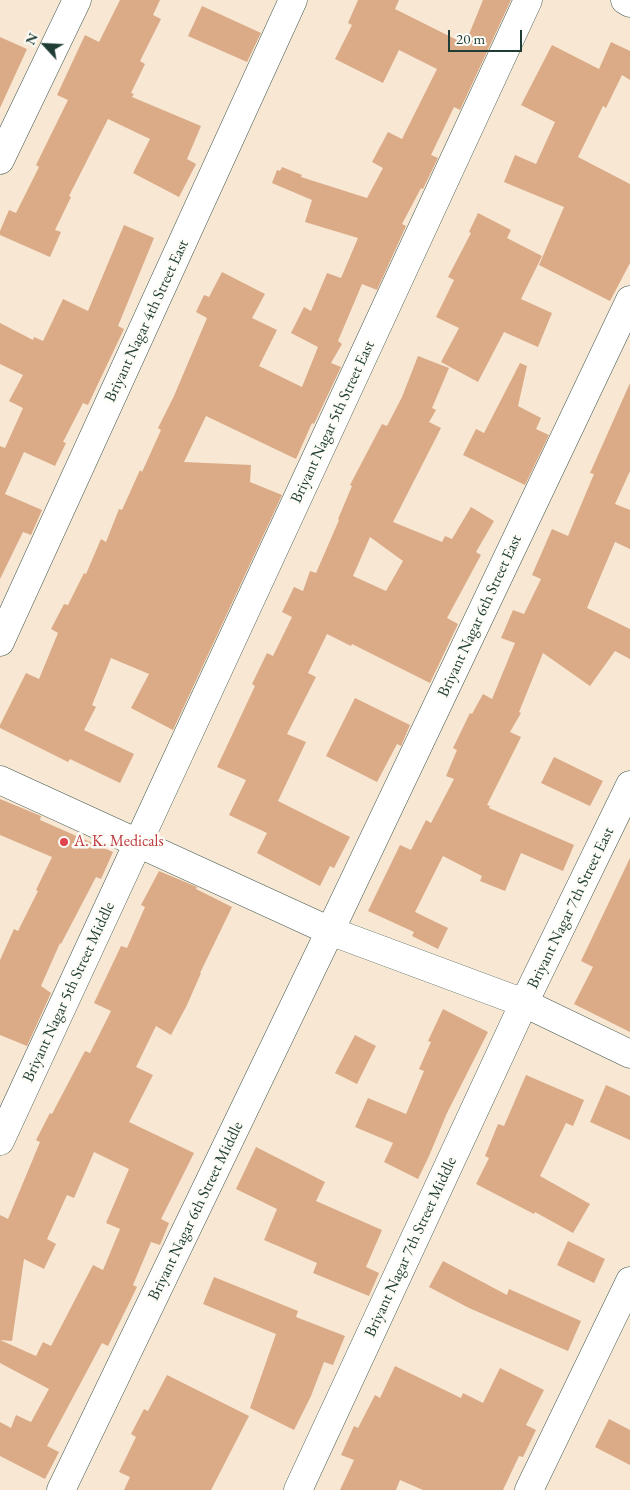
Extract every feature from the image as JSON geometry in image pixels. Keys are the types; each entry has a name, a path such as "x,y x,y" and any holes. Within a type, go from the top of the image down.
{"street":[{"path":"0,160 77,0"},
{"name":"Briyant Nagar 4th Street East","path":"0,642 293,0"},
{"name":"Briyant Nagar 5th Street East","path":"138,843 528,0"},
{"path":"625,0 630,3"},
{"name":"Briyant Nagar 6th Street East","path":"330,931 630,300"},
{"path":"0,780 330,931 524,1003 630,1054"},
{"name":"Briyant Nagar 7th Street East","path":"524,1003 630,785"},
{"name":"Briyant Nagar 5th Street Middle","path":"0,1141 138,843"},
{"name":"Briyant Nagar 6th Street Middle","path":"61,1490 330,931"},
{"name":"Briyant Nagar 7th Street Middle","path":"298,1490 524,1003"},
{"path":"529,1490 630,1281"}],"building":[{"path":"120,0 160,0 153,15 161,19 140,61 145,64 131,93 134,94 132,97 201,126 187,159 196,164 179,197 133,173 150,139 108,119 69,196 71,197 55,230 61,232 50,257 0,235 0,231 9,210 16,213 39,167 36,165 68,100 57,95 85,35 99,42"},
{"path":"358,0 399,0 395,9 465,44 483,0 511,0 460,110 454,107 431,155 438,158 423,189 421,188 402,224 406,226 377,290 362,284 338,341 342,344 331,363 341,367 296,459 206,416 184,462 251,465 250,482 282,495 173,730 131,708 149,674 111,658 92,705 96,707 84,730 134,754 120,783 70,759 68,762 0,728 0,725 26,673 39,679 58,633 51,629 64,604 68,605 84,573 86,574 101,539 106,542 119,509 122,510 140,470 142,472 161,430 158,428 174,396 207,318 196,312 204,295 209,297 222,272 265,294 252,318 277,330 259,366 302,387 318,347 291,333 304,307 311,311 327,273 341,278 358,238 305,222 312,200 272,183 277,170 280,171 282,167 302,175 301,177 367,198 383,168 372,162 388,132 402,139 437,69 399,50 383,83 335,59 352,25 348,23"},
{"path":"202,6 261,33 247,62 188,36"},
{"path":"0,37 27,49 0,108"},
{"path":"611,42 630,51 630,80 622,75 606,108 603,106 578,157 630,184 630,263 610,301 539,265 564,207 504,182 515,155 536,164 555,122 521,105 552,45 599,69"},
{"path":"478,213 511,230 507,238 542,256 521,299 552,313 538,347 504,332 478,382 441,362 459,328 436,317 454,280 448,277 471,233 469,232"},
{"path":"124,225 154,238 118,326 124,329 88,405 83,403 63,442 66,443 55,466 24,452 5,494 42,510 31,535 23,532 0,579 0,446 5,448 23,408 9,401 23,375 0,364 0,323 33,340 34,337 43,341 63,299 88,311"},
{"path":"418,356 449,368 432,408 436,410 429,422 441,428 393,522 442,542 445,536 452,539 471,507 494,521 476,552 481,555 447,618 458,624 430,683 352,644 351,646 327,634 308,673 316,677 287,734 306,742 278,801 350,837 334,868 330,866 320,886 257,853 267,833 229,815 246,780 217,767 255,686 252,684 267,653 273,656 292,617 282,612 294,587 303,591 310,571 316,573 339,520 352,486 350,485 382,424 387,426 402,397","holes":["370,537 403,561 386,591 353,576"]},
{"path":"520,363 527,366 518,406 541,418 536,429 549,435 525,485 463,455 476,429 484,433"},
{"path":"630,383 630,471 615,504 630,510 630,549 615,542 587,608 630,629 630,659 615,651 590,686 543,653 519,712 521,713 510,732 521,737 487,805 490,806 489,808 574,845 563,871 521,853 505,891 480,881 482,876 443,856 415,912 448,928 438,949 412,936 414,932 368,911 400,845 411,850 426,820 431,823 454,779 446,776 457,750 453,748 470,713 472,714 483,694 492,699 515,643 501,638 513,610 524,614 541,579 532,575 552,529 568,536 594,474 590,473"},
{"path":"355,698 410,725 401,746 397,744 377,782 326,756"},
{"path":"554,757 603,781 590,806 541,783"},
{"path":"0,799 41,816 40,820 113,852 101,879 96,877 60,943 41,986 51,993 27,1046 0,1035 0,960 14,929 18,931 52,857 0,835"},
{"path":"630,858 630,1032 574,1004 593,967 581,961"},
{"path":"159,871 197,887 196,889 232,907 200,973 187,1005 171,1035 156,1026 136,1067 153,1075 129,1122 194,1153 161,1219 169,1223 160,1245 151,1242 133,1285 137,1287 108,1346 102,1343 47,1446 59,1452 45,1479 0,1456 0,1422 11,1428 16,1415 31,1422 49,1389 0,1363 0,1215 8,1219 40,1142 36,1140 85,1051 90,1053 111,1011 94,1003 121,946 127,948 145,907 141,905","holes":["94,1152 129,1169 106,1223 120,1229 103,1270 93,1265 51,1346 43,1342 36,1356 0,1340 12,1341 24,1259 44,1269 56,1244 47,1239 67,1195 74,1198"]},
{"path":"443,1009 488,1032 447,1113 418,1179 384,1162 393,1143 355,1127 368,1098 406,1114 424,1071 419,1069 431,1042 428,1041"},
{"path":"355,1035 376,1046 357,1084 335,1073"},
{"path":"526,1075 584,1100 573,1126 566,1123 540,1176 590,1204 573,1233 535,1212 534,1214 476,1184 489,1158 485,1156 498,1124 504,1126"},
{"path":"606,1085 630,1096 630,1140 590,1122"},
{"path":"256,1147 325,1182 316,1201 382,1230 366,1267 379,1273 369,1296 313,1273 317,1263 264,1240 277,1209 236,1189"},
{"path":"568,1241 605,1259 594,1283 557,1265"},
{"path":"443,1261 507,1295 509,1289 581,1321 568,1351 469,1308 429,1287"},
{"path":"214,1277 298,1311 296,1317 345,1336 333,1365 324,1362 311,1396 294,1430 250,1408 276,1334 203,1304"},
{"path":"395,1366 461,1398 463,1393 483,1403 500,1368 544,1390 526,1425 536,1430 523,1457 519,1456 503,1490 423,1490 400,1480 396,1490 340,1490 354,1460 341,1455 354,1426 358,1428 375,1395 380,1398"},
{"path":"167,1375 249,1416 211,1490 124,1490 130,1477 119,1472 136,1437 131,1434 144,1409 148,1411"},
{"path":"609,1419 630,1430 630,1465 595,1447"}],"place":[{"name":"A. K. Medicals","path":"64,842"}]}
